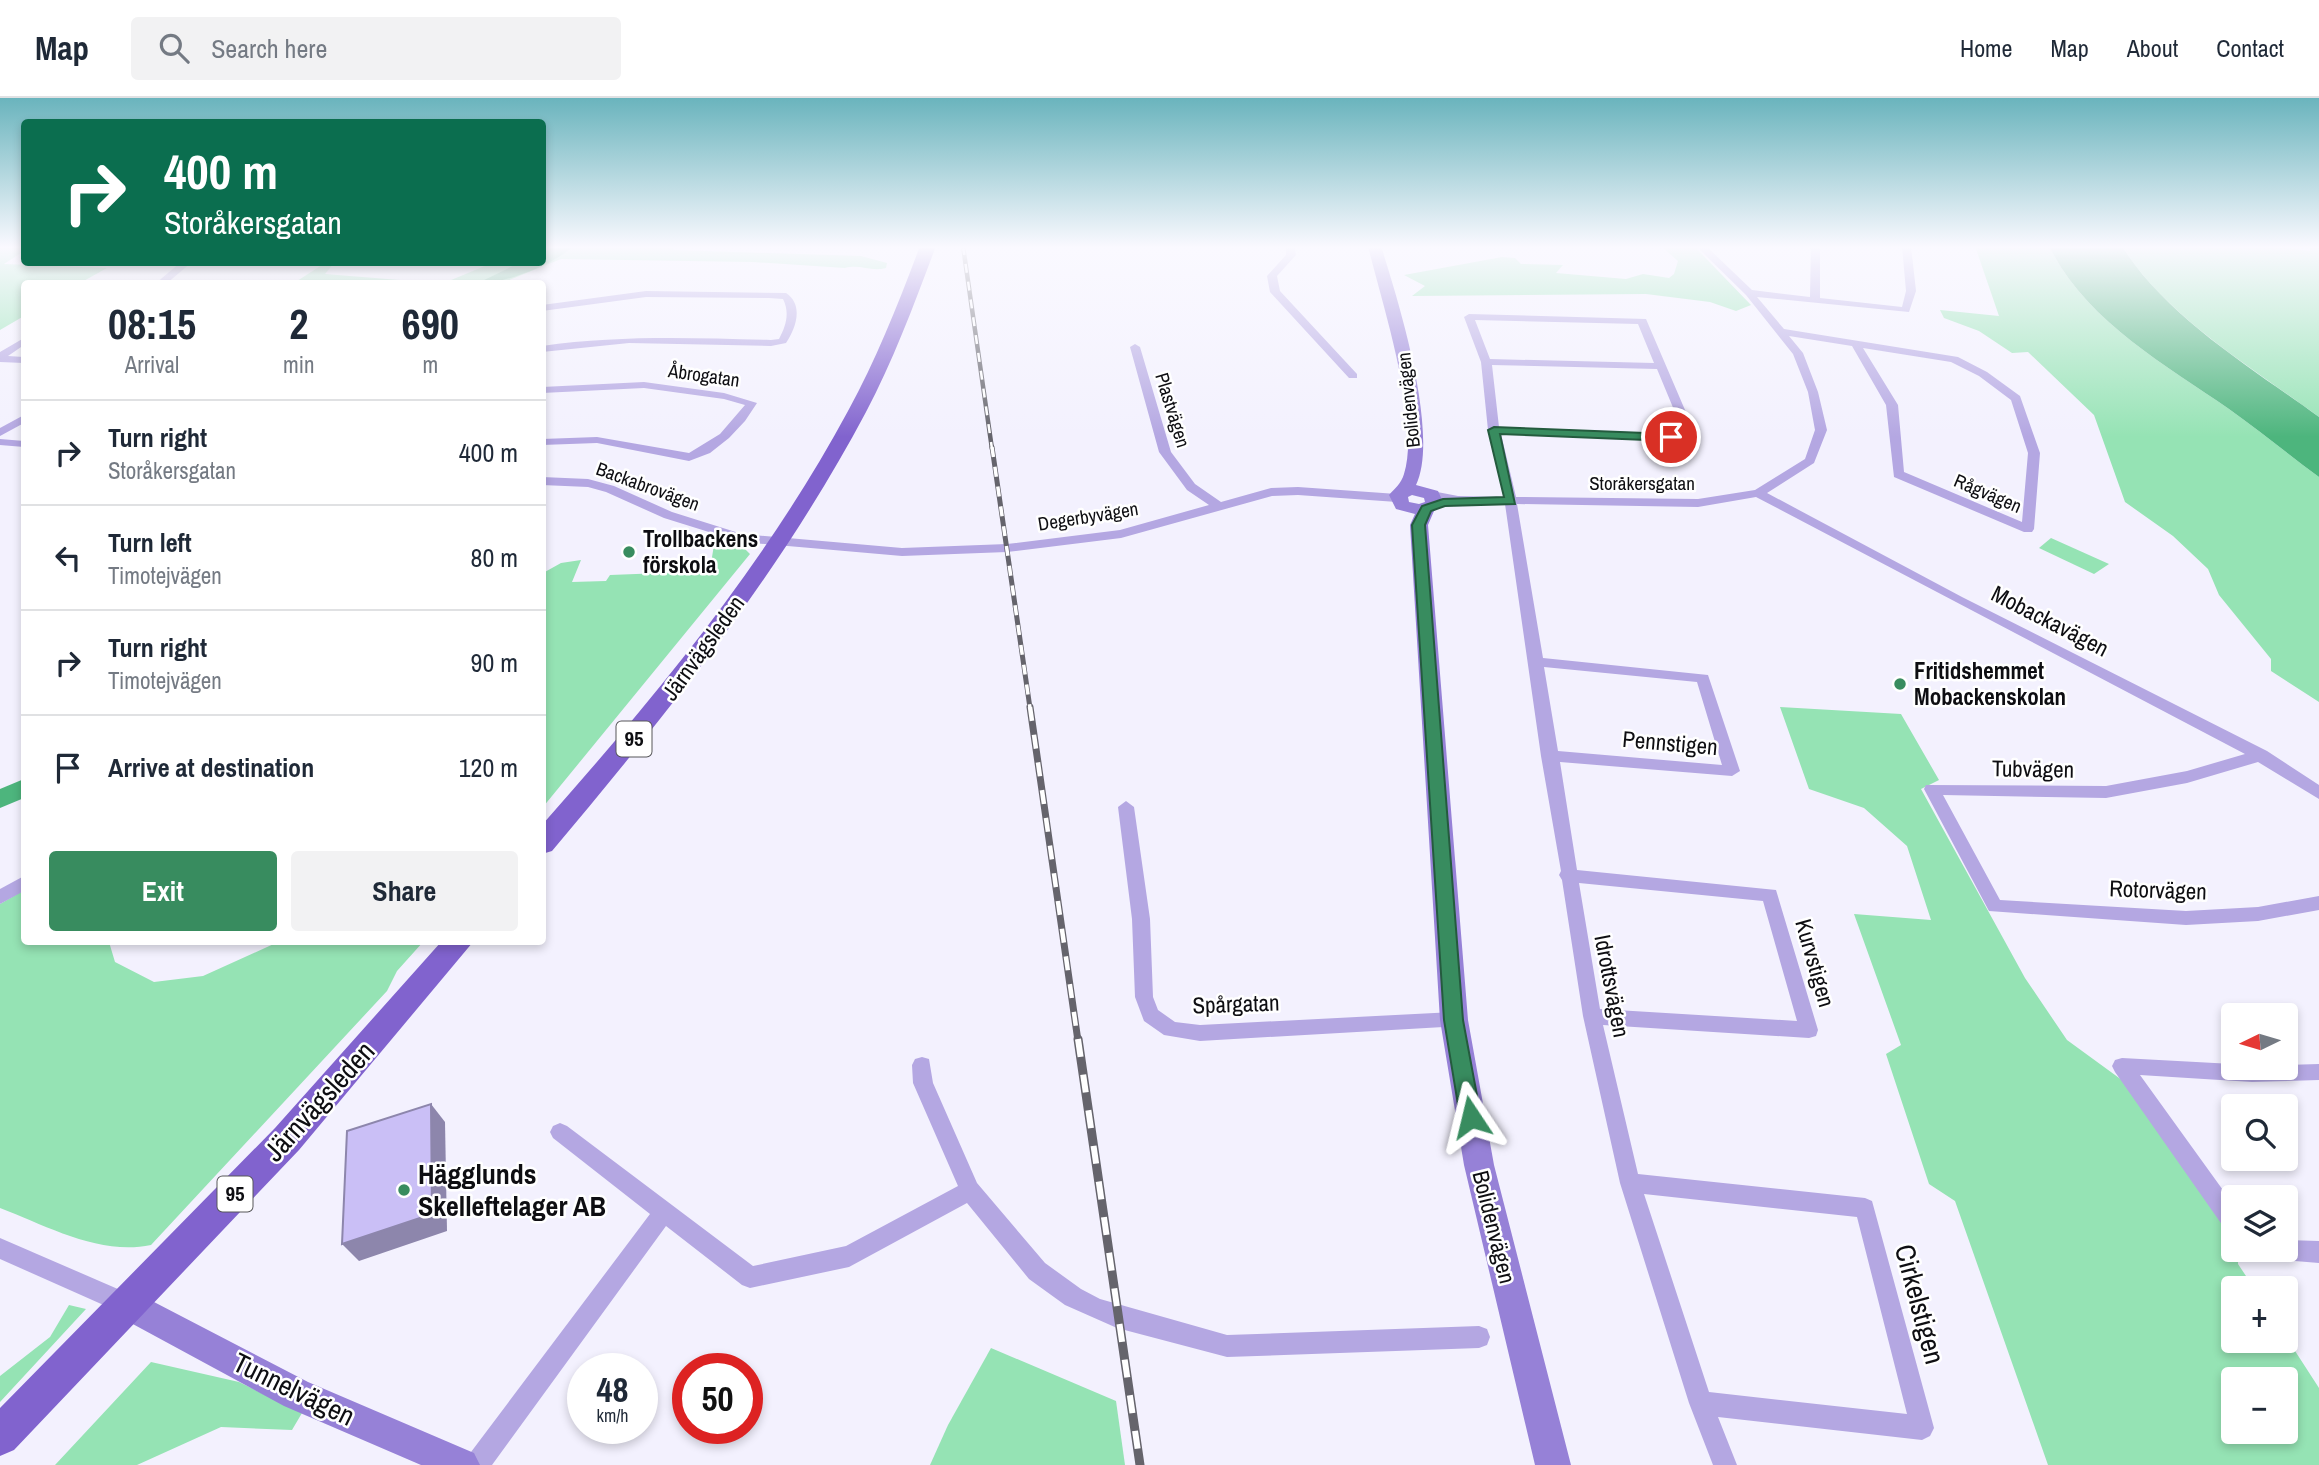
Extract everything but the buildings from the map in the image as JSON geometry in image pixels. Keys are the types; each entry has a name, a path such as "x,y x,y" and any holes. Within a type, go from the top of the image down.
{"main road":[{"name":"Järnvägsleden","path":"546,839 654,716 781,539 874,382 906,310"},
{"name":"Bolidenvägen","path":"1394,310 1408,367 1454,1020 1479,1165 1553,1465"},
{"name":"Järnvägsleden","path":"0,1436 287,1139 455,945"},
{"name":"Tunnelvägen","path":"129,1305 296,1394 462,1465"}],"street":[{"path":"546,348 598,340 656,338 771,343 782,341 789,332 790,310"},
{"path":"1292,310 1353,376"},
{"name":"Storåkersgatan","path":"1418,503 1458,500 1698,503 1758,493 1810,460 1821,430 1813,392 1798,353 1764,310"},
{"name":"Idrottsvägen","path":"1662,366 1642,321 1469,317 1486,362 1494,430 1511,501 1567,875 1592,1016 1630,1183 1701,1403 1725,1465"},
{"name":"Rågvägen","path":"1784,332 1856,345 1930,353 1954,359 1983,374 2016,398 2034,453 2028,529 1898,474 1892,405 1856,345"},
{"path":"0,358 21,343"},
{"name":"Plastvägen","path":"1135,346 1165,452 1191,487 1217,505"},
{"path":"0,358 21,360"},
{"path":"1486,362 1662,366 1691,438 1494,430"},
{"name":"Åbrogatan","path":"546,390 644,385 724,396 751,403 744,416 700,456 689,457 597,440 546,442"},
{"path":"0,433 21,420"},
{"path":"0,442 21,444"},
{"name":"Backabrovägen","path":"546,481 589,483 741,538 781,539"},
{"name":"Degerbyvägen","path":"781,539 902,552 1007,548 1121,534 1271,492 1298,491 1418,503"},
{"name":"Mobackavägen","path":"1758,493 1963,602 2262,755 2319,793"},
{"name":"Pennstigen","path":"1535,662 1703,678 1732,771 1549,756"},
{"name":"Tubvägen","path":"1994,906 1932,789 2106,792 2187,777 2262,755"},
{"name":"Spårgatan","path":"1126,807 1141,919 1144,997 1151,1015 1171,1029 1200,1033 1454,1020"},
{"name":"Kurvstigen","path":"1567,875 1770,895 1809,1030 1592,1016"},
{"path":"0,897 21,885"},
{"name":"Rotorvägen","path":"1994,906 2186,918 2258,914 2319,903"},
{"path":"922,1065 923,1083 970,1190 1037,1271 1073,1297 1117,1317 1227,1346 1479,1337"},
{"path":"2221,1205 2122,1066 2252,1074 2319,1072"},
{"path":"560,1132 750,1277 849,1256 970,1190"},
{"name":"Cirkelstigen","path":"1630,1183 1865,1208 1922,1428 1701,1403"},
{"path":"477,1465 664,1212"},
{"path":"0,1248 129,1305"},
{"path":"2298,1251 2319,1252"}],"shaded area":[{"path":"0,310 21,310 21,318 0,330"},
{"path":"1940,310 1999,316 1997,310 2097,310 2153,357 2241,417 2319,477 2319,702 2271,671 2271,659 2219,595 2208,569 2173,536 2125,502 2094,415 2028,352 2012,353 1979,331 1944,318"},
{"path":"2097,310 2177,310 2212,340 2319,417 2319,477 2241,417 2153,357"},
{"path":"2177,310 2319,310 2319,417 2239,360"},
{"path":"2051,538 2109,564 2094,574 2039,548"},
{"path":"715,539 741,545 750,554 546,803 546,571 561,563 581,560 572,582 606,581 610,575 688,572 711,563"},
{"path":"1780,707 1901,714 1939,780 1921,789 2025,978 2067,1040 2126,1083 2221,1219 2221,1262 2238,1262 2246,1276 2221,1276 2221,1353 2296,1353 2319,1388 2319,1465 2048,1465 1955,1201 1929,1184 1886,1054 1901,1045 1854,914 1931,920 1907,846 1864,808 1809,789"},
{"path":"21,892 21,945 110,945 115,962 154,982 203,976 271,945 420,945 397,971 387,991 151,1245 112,1246 55,1231 0,1208 0,904"},
{"path":"69,1305 86,1309 0,1402 0,1376 50,1337"},
{"path":"991,1348 1116,1401 1125,1465 930,1465 948,1425"},
{"path":"151,1362 239,1382 302,1413 292,1430 221,1427 137,1465 55,1465"}],"waterway":[{"path":"0,799 21,789"}],"railway":[{"path":"972,310 992,449"},
{"path":"992,447 1030,708"},
{"path":"1030,707 1078,1041"},
{"path":"1078,1039 1140,1465"}],"place":[{"name":"Trollbackens förskola","path":"629,552"},
{"name":"Fritidshemmet Mobackenskolan","path":"1900,684"},
{"name":"Hägglunds Skelleftelager AB","path":"404,1190"}],"route":[{"path":"1471,1117 1454,1020 1419,525 1421,517 1426,509 1443,502 1511,501 1494,430 1671,437"}]}
